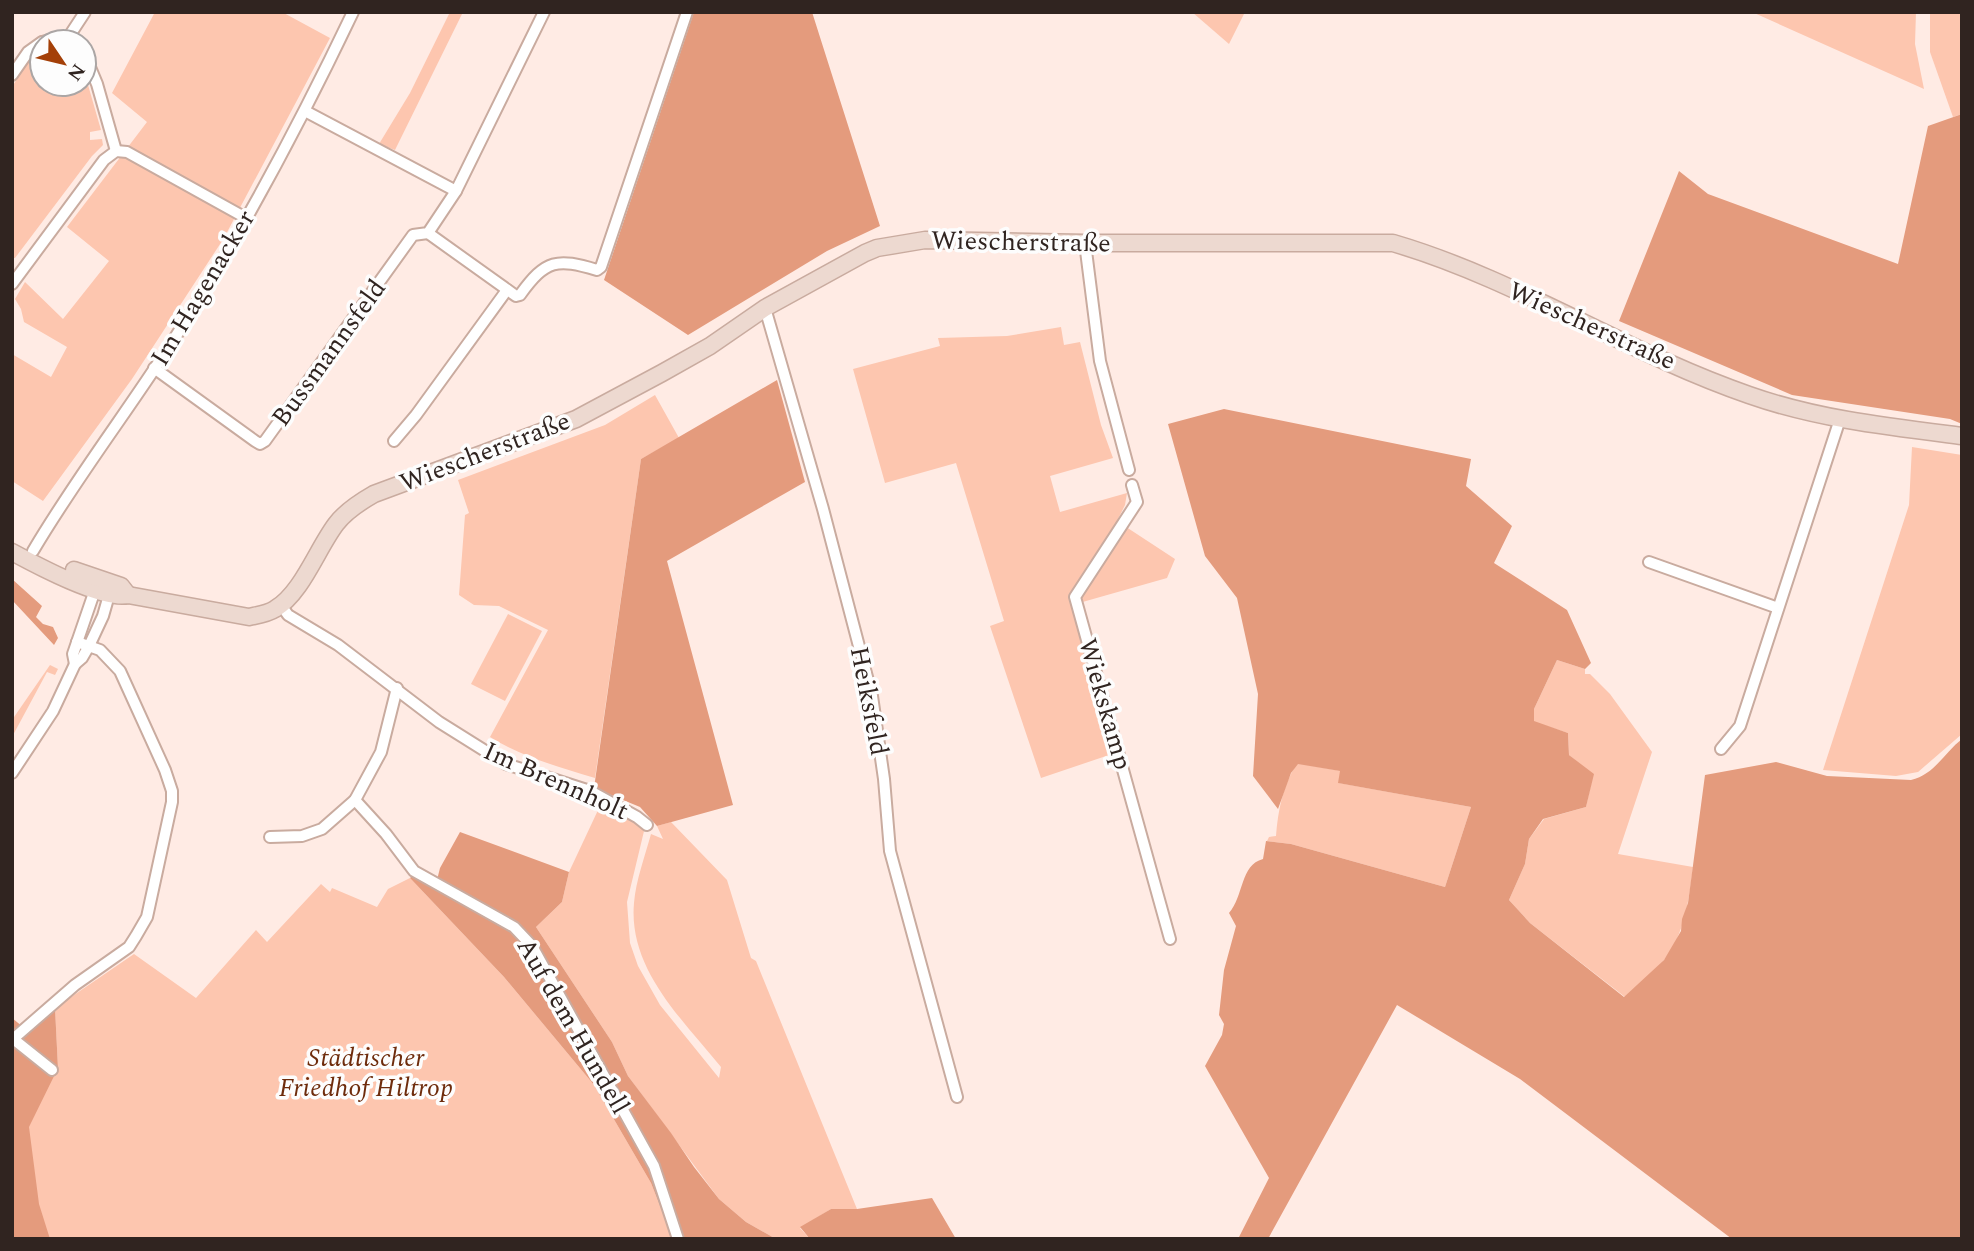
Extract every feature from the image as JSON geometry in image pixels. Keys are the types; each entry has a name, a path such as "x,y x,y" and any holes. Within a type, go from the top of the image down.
{"main road":[{"name":"Wiescherstraße","path":"281,605 295,589 338,521 360,502 385,490 576,418 710,346 765,308 877,248 925,240 1392,243 1434,255 1749,395 1840,419 1962,436"},
{"path":"12,541 31,556"},
{"path":"12,552 31,556 103,589 121,586 128,595 249,617 273,611 281,605"}],"street":[{"path":"75,28 85,12"},
{"name":"Im Hagenacker","path":"31,556 206,287 305,111 353,12"},
{"name":"Bussmannsfeld","path":"155,369 260,444 265,441 413,235 428,233 456,191 544,12"},
{"path":"428,233 516,296 541,272 554,264 567,261 597,270 601,267 687,12"},
{"path":"12,75 28,51"},
{"path":"98,88 116,151"},
{"path":"305,111 456,191"},
{"path":"12,284 104,160 116,151 127,152 246,218"},
{"path":"1085,243 1100,361 1129,470"},
{"path":"394,441 507,290"},
{"name":"Heiksfeld","path":"765,308 823,509 872,695 884,779 890,852 957,1097"},
{"path":"1721,749 1740,726 1840,419"},
{"name":"Wiekskamp","path":"1132,485 1137,502 1074,597 1170,939"},
{"path":"1648,562 1778,608"},
{"path":"75,664 77,642 103,589"},
{"path":"12,774 52,711 75,664 89,646 103,616 103,589"},
{"name":"Im Brennholt","path":"281,605 288,615 338,645 439,722 506,764 590,791 647,825"},
{"path":"52,1070 13,1038 75,985 129,947 150,906 172,802 172,791 165,770 120,671 100,650 77,642"},
{"path":"270,836 302,836 322,829 355,800 381,752 397,688"},
{"name":"Auf dem Hundell","path":"355,800 386,834 414,871 514,927 532,946 654,1166 678,1239"}],"green space":[{"path":"155,12 282,12 330,38 224,238 132,379 43,501 12,481 12,354 51,377 67,347 24,322 15,299 25,282 63,319 109,261 67,227 147,122 112,93"},
{"path":"450,12 463,12 395,150 379,144 410,93"},
{"path":"1192,12 1245,12 1229,44"},
{"path":"1752,12 1916,12 1915,44 1924,89"},
{"path":"1930,12 1962,12 1962,114 1953,117 1930,52"},
{"path":"27,63 28,98 92,98 101,130 90,132 90,140 102,139 103,145 15,258 12,258 12,87"},
{"path":"1061,327 1064,345 1080,342 1101,425 1113,458 1050,476 1060,512 1127,493 1125,505 1117,521 1175,559 1167,578 1072,605 1112,754 1041,778 990,626 1004,621 956,463 885,483 853,369 940,346 938,338 1007,336"},
{"path":"655,395 679,438 641,459 595,778 528,756 490,737 548,630 499,606 474,605 459,595 465,515 469,513 458,480 605,425"},
{"path":"1912,447 1962,455 1962,734 1918,772 1896,776 1823,770 1909,505"},
{"path":"508,614 542,631 505,701 471,684"},
{"path":"1557,660 1585,669 1585,674 1590,674 1610,694 1652,752 1618,854 1693,867 1688,904 1677,939 1664,960 1625,997 1530,923 1509,900 1525,864 1529,839 1544,819 1586,807 1593,775 1569,755 1568,733 1534,722 1534,709"},
{"path":"50,665 58,669 55,675 47,672 12,737 12,720"},
{"path":"1297,763 1341,771 1339,783 1471,807 1445,887 1291,844 1267,841 1269,837 1276,836 1282,798"},
{"path":"599,800 645,827 627,902 630,943 638,966 660,1005 719,1078 721,1067 675,1012 649,972 634,927 634,903 651,834 663,839 657,826 671,822 727,880 751,958 756,961 857,1209 831,1209 800,1228 810,1239 776,1239 746,1222 719,1199 628,1076 612,1042 536,927 562,902 569,872 599,808"},
{"name":"Städtischer Friedhof Hiltrop","path":"410,878 504,977 594,1085 651,1183 673,1239 12,1239 12,1045 58,1068 55,1008 134,954 196,998 256,930 267,942 321,884 330,892 332,888 377,907 388,889"}],"shaded area":[{"path":"694,12 812,12 880,226 827,251 688,335 604,280"},
{"path":"1962,114 1962,424 1950,419 1792,395 1619,321 1679,171 1708,194 1898,264 1928,126"},
{"path":"777,380 805,482 667,561 733,805 657,826 640,807 594,788 641,459"},
{"path":"1224,409 1471,459 1466,486 1512,526 1494,563 1567,610 1591,663 1585,669 1557,660 1534,709 1534,721 1568,733 1569,755 1594,774 1586,807 1543,819 1529,839 1525,864 1509,900 1530,923 1624,997 1664,960 1681,931 1688,903 1705,775 1776,762 1827,776 1911,780 1932,769 1962,739 1962,1239 1732,1239 1520,1079 1397,1005 1268,1239 1238,1239 1269,1178 1205,1066 1222,1035 1224,1024 1219,1015 1224,970 1236,926 1229,913 1246,874 1256,862 1263,859 1266,841 1291,844 1445,887 1471,807 1338,783 1340,771 1298,764 1291,773 1278,809 1253,776 1258,694 1237,598 1205,556 1168,424"},
{"path":"12,579 42,606 36,617 43,624 53,627 58,638 54,645 12,600"},
{"path":"460,832 569,872 562,902 536,927 612,1042 628,1076 694,1167 719,1199 746,1222 776,1239 673,1239 651,1183 594,1085 504,977 410,878 412,876 435,888 440,868"},
{"path":"55,1008 58,1068 29,1127 39,1204 50,1239 12,1239 12,1018 28,1031"},
{"path":"932,1198 956,1239 810,1239 800,1227 831,1209 857,1209"}]}
